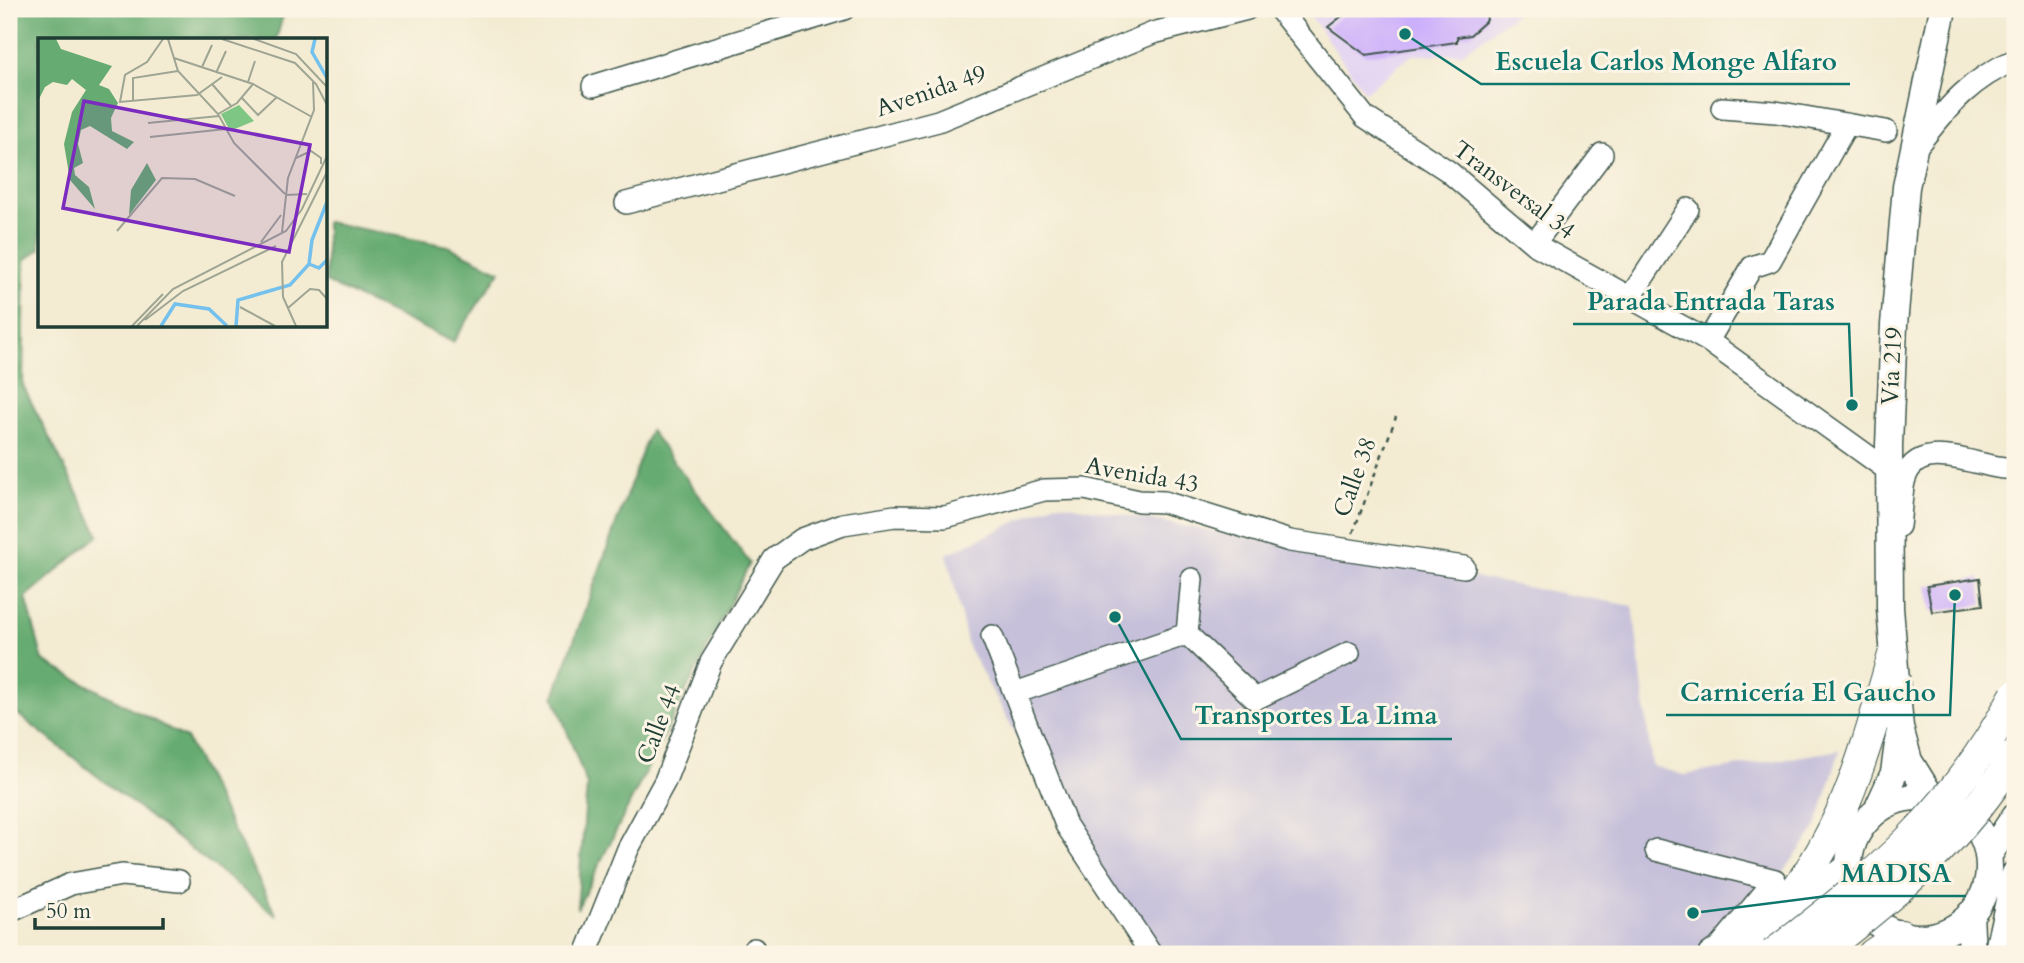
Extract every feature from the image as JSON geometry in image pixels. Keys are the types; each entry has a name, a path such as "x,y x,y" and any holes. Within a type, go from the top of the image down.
{"highway":[{"path":"1732,954 1777,913 1826,845 1857,776 1893,655"},
{"path":"1773,954 1864,885 1911,840 1994,735 2015,695"},
{"path":"1818,954 1895,895 1925,866 1982,804 2015,754"},
{"path":"1732,954 1848,870"},
{"path":"1873,954 1908,936"}],"main road":[{"name":"Vía 219","path":"1932,797 1909,761 1900,728 1890,608 1889,458 1901,229 1943,9"},
{"name":"Vía 219","path":"1877,810 1895,773 1900,728"},
{"path":"1908,936 1949,930 1970,914 1985,892 1990,872 1981,832 1968,816 1952,804 1932,797 1903,798 1877,810 1861,826 1851,847 1848,870 1852,890 1861,908 1875,923 1947,954"},
{"path":"1988,856 2015,816"},
{"path":"1997,954 2015,874"},
{"path":"1970,914 1972,954"}],"street":[{"path":"593,86 844,9"},
{"name":"Avenida 49","path":"626,203 938,121 1153,33 1247,9"},
{"name":"Transversal 34","path":"1279,9 1365,117 1448,171 1534,244 1709,341 1889,458"},
{"path":"1914,150 1951,102 1972,82 2015,60"},
{"path":"1722,108 1776,112 1886,131"},
{"path":"1709,341 1752,267 1770,261 1847,124"},
{"path":"1534,244 1602,154"},
{"path":"1629,299 1688,209"},
{"path":"1890,608 1905,480 1912,469 1924,459 1944,454 1984,466 2015,468"},
{"name":"Avenida 43","path":"811,536 843,524 895,516 945,517 1044,490 1085,489 1139,501 1164,502 1290,541 1464,567"},
{"name":"Calle 44","path":"586,954 628,849 665,781 711,662 774,559 811,536"},
{"path":"1187,634 1192,579"},
{"path":"1187,634 1255,699 1349,653"},
{"path":"1015,693 1187,634"},
{"path":"992,636 1066,825 1151,954"},
{"path":"1657,850 1775,880 1720,946 1709,954"},
{"path":"9,912 71,884 122,875 179,881"}],"path":[{"name":"Calle 38","path":"1347,549 1396,417"}],"shaded area":[{"path":"1320,9 1522,9 1461,54 1412,55 1365,92 1310,15"},
{"path":"1056,503 1633,606 1652,766 1684,775 1840,750 1816,828 1762,901 1690,954 1144,954 1066,825 968,647 947,554"}],"green space":[{"path":"9,9 285,9 277,38 38,38 38,250 25,260 23,386 99,535 26,597 43,661 186,738 277,916 11,709"},
{"path":"327,222 448,246 500,271 453,342 327,282"},
{"path":"650,430 750,563 577,909 587,785 554,696"}],"building":[{"path":"1351,9 1485,9 1487,20 1470,35 1457,37 1457,42 1366,55 1328,27"},
{"path":"1980,578 1983,605 1932,612 1927,586"}],"place":[{"name":"Escuela Carlos Monge Alfaro","path":"1405,34"},
{"name":"Parada Entrada Taras","path":"1852,405"},
{"name":"Carnicería El Gaucho","path":"1955,595"},
{"name":"Transportes La Lima","path":"1115,617"},
{"name":"MADISA","path":"1693,913"}]}
